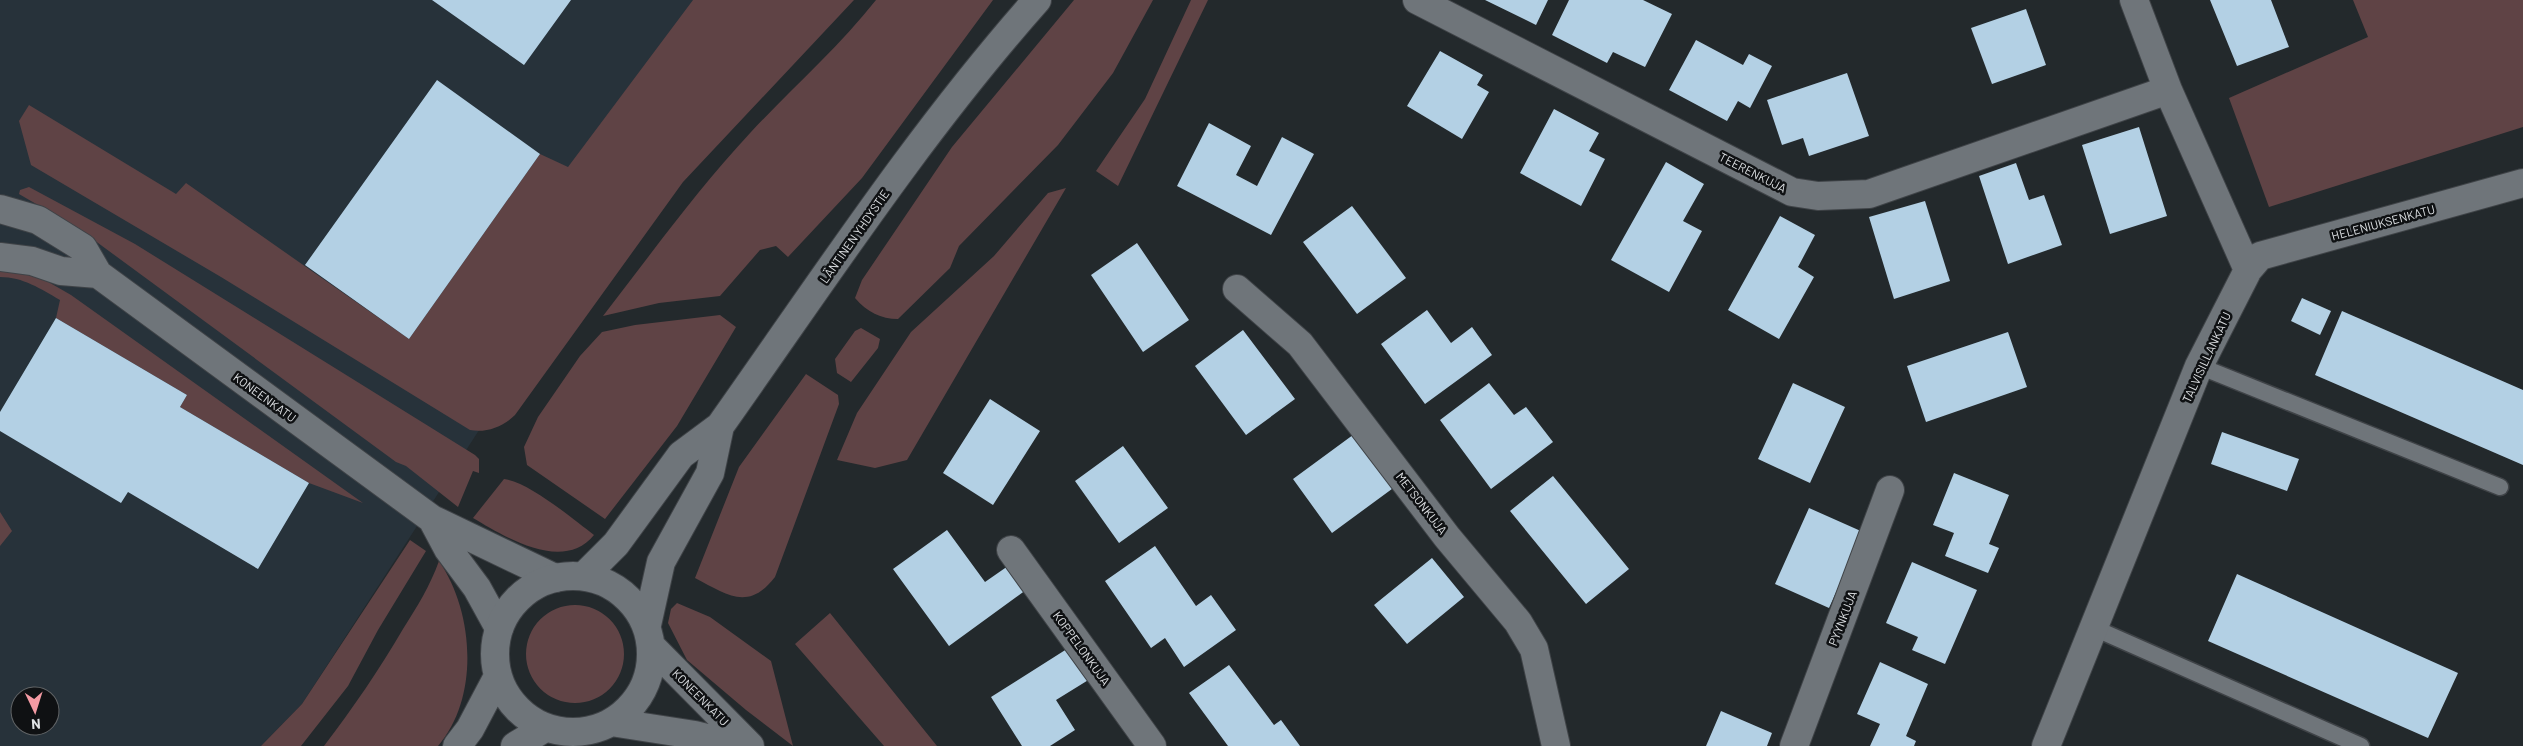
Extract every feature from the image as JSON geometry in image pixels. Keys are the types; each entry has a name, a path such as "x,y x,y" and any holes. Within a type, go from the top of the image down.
{"street":[{"name":"LÄNTINEN YHDYSTIE","path":"993,49 1022,0"},
{"name":"LÄNTINEN YHDYSTIE","path":"584,576 616,544 681,455 720,426 915,149 993,49 1037,0"},
{"name":"TEERENKUJA","path":"1417,0 1792,192 1818,196 1868,194 2168,90"},
{"path":"2134,0 2168,90 2248,270"},
{"name":"HELENIUKSENKATU","path":"2248,270 2260,256 2523,183"},
{"name":"KONEENKATU","path":"0,209 38,220 82,248 98,274 432,519 555,578"},
{"path":"0,256 32,261 60,271 98,274"},
{"name":"TALVISILLANKATU","path":"2046,746 2199,366 2248,270"},
{"name":"METSONKUJA","path":"1237,289 1300,344 1448,537 1518,622 1534,649 1556,746"},
{"name":"LÄNTINEN YHDYSTIE","path":"650,636 661,562 710,473 720,426"},
{"name":"PYYNKUJA","path":"1794,746 1890,490"},
{"name":"KONEENKATU","path":"432,519 448,549 477,588 500,628"},
{"name":"KOPPELONKUJA","path":"1011,550 1152,746"},
{"path":"584,576 614,586 636,606 650,636 651,668 646,685 630,708 611,722 589,730 566,732 545,728 520,714 506,697 494,670 500,628 511,604 532,589 555,578 584,576"},
{"name":"KONEENKATU","path":"650,636 750,746"},
{"path":"457,746 470,728 497,678"},
{"name":"KONEENKATU","path":"611,722 695,735 739,746"},
{"path":"515,746 545,728"}],"lane":[{"path":"2199,366 2500,487"},
{"path":"2094,628 2361,746"}],"shaded area":[{"path":"0,0 786,0 483,424 302,704 261,746 0,746"},
{"path":"693,0 854,0 683,182 515,415 505,423 488,430 470,430 221,277 31,165 19,121 29,105 176,194 186,183 409,339 540,154 568,167"},
{"path":"876,0 993,0 862,178 788,257 776,246 760,250 720,296 659,303 603,316 675,222 731,154 815,68"},
{"path":"1074,0 1153,0 1113,73 1058,145 959,246 950,268 898,319 886,318 869,311 855,298 862,280 952,147"},
{"path":"1191,0 1208,0 1118,186 1096,171 1145,99"},
{"path":"2353,0 2523,0 2523,127 2269,207 2229,98 2368,37"},
{"path":"29,187 135,244 475,455 479,459 479,473 473,471 458,507 406,466 396,462 79,229 19,194 20,190"},
{"path":"1066,188 907,460 875,468 837,460 857,413 911,332 994,256 1048,193"},
{"path":"0,267 38,276 71,295 363,503 309,483 180,407 187,395 56,318 60,300 24,281 0,277"},
{"path":"720,315 736,327 677,426 605,519 527,465 524,447 538,417 580,356 602,332 635,325"},
{"path":"861,328 880,339 878,348 851,382 837,373 835,359 855,331"},
{"path":"806,374 838,395 839,404 775,577 765,588 755,594 746,597 736,597 727,594 695,578 739,467"},
{"path":"504,479 526,487 538,494 594,535 581,546 567,551 551,551 517,542 473,518"},
{"path":"0,512 12,531 0,546"},
{"path":"410,540 426,551 378,630 348,686 301,746 261,746 302,704"},
{"path":"439,561 451,582 460,605 465,629 467,654 466,679 461,704 452,726 438,746 324,746 385,659 423,596"},
{"path":"677,603 710,617 771,661 793,746 746,710 687,660 668,623 671,609"},
{"path":"575,605 594,609 610,619 620,635 624,654 620,673 610,689 594,699 575,703 556,699 540,689 530,673 526,654 530,635 540,619 556,609"},
{"path":"830,613 937,746 884,746 795,644"}],"building":[{"path":"432,0 571,0 524,65"},
{"path":"1485,0 1548,0 1536,25"},
{"path":"1569,0 1643,0 1672,14 1645,67 1613,52 1607,63 1552,35"},
{"path":"2210,0 2271,0 2289,47 2237,66"},
{"path":"2026,9 2046,65 1992,84 1971,28"},
{"path":"1696,40 1743,65 1749,54 1772,66 1750,108 1738,101 1727,121 1669,90"},
{"path":"1440,51 1483,75 1477,85 1489,92 1462,139 1407,106"},
{"path":"1847,73 1869,136 1809,156 1803,138 1782,145 1767,100"},
{"path":"437,80 540,154 409,339 305,265"},
{"path":"1554,109 1599,133 1589,151 1605,159 1581,206 1520,173"},
{"path":"1209,123 1251,146 1236,175 1257,186 1282,137 1314,154 1271,235 1177,186"},
{"path":"2139,127 2167,216 2110,234 2082,145"},
{"path":"1666,162 1704,184 1683,221 1702,231 1669,292 1611,260"},
{"path":"2016,163 2029,200 2044,195 2062,245 2008,264 1979,176"},
{"path":"1925,201 1950,281 1894,299 1869,217"},
{"path":"1352,206 1406,278 1357,314 1303,242"},
{"path":"1780,216 1815,235 1798,267 1814,277 1779,339 1728,310"},
{"path":"1137,243 1189,320 1143,352 1091,275"},
{"path":"2302,298 2331,311 2320,335 2291,321"},
{"path":"1427,310 1451,343 1472,327 1492,355 1425,404 1381,344"},
{"path":"2342,311 2523,390 2523,465 2315,375"},
{"path":"56,318 187,395 180,407 309,483 258,569 128,492 121,503 0,431 0,412"},
{"path":"1243,330 1295,399 1246,435 1195,366"},
{"path":"2008,332 2027,387 1926,422 1907,366"},
{"path":"1489,383 1514,415 1526,407 1553,442 1491,489 1440,420"},
{"path":"1793,383 1845,407 1810,483 1758,459"},
{"path":"990,399 1040,431 993,505 943,473"},
{"path":"1357,432 1396,486 1332,533 1293,479"},
{"path":"2222,432 2299,459 2287,491 2211,464"},
{"path":"1123,446 1168,508 1119,543 1075,481"},
{"path":"1954,473 2009,495 1989,544 1999,548 1988,573 1945,556 1954,533 1933,525"},
{"path":"1553,476 1629,569 1586,604 1510,511"},
{"path":"1809,508 1863,532 1829,608 1775,584"},
{"path":"947,530 985,582 1008,566 1026,590 949,646 893,569"},
{"path":"1155,546 1196,606 1211,595 1236,630 1184,667 1165,638 1151,648 1105,581"},
{"path":"1432,558 1464,597 1407,644 1374,605"},
{"path":"1912,562 1977,590 1945,664 1912,650 1918,637 1886,623"},
{"path":"2237,574 2458,673 2428,738 2208,641"},
{"path":"1070,647 1090,679 1056,700 1075,730 1050,746 1022,746 991,697"},
{"path":"1880,662 1928,684 1906,736 1916,741 1914,746 1870,746 1880,724 1857,714"},
{"path":"1229,665 1274,725 1281,720 1300,746 1228,746 1189,693"},
{"path":"1721,711 1772,733 1767,746 1706,746"}]}
